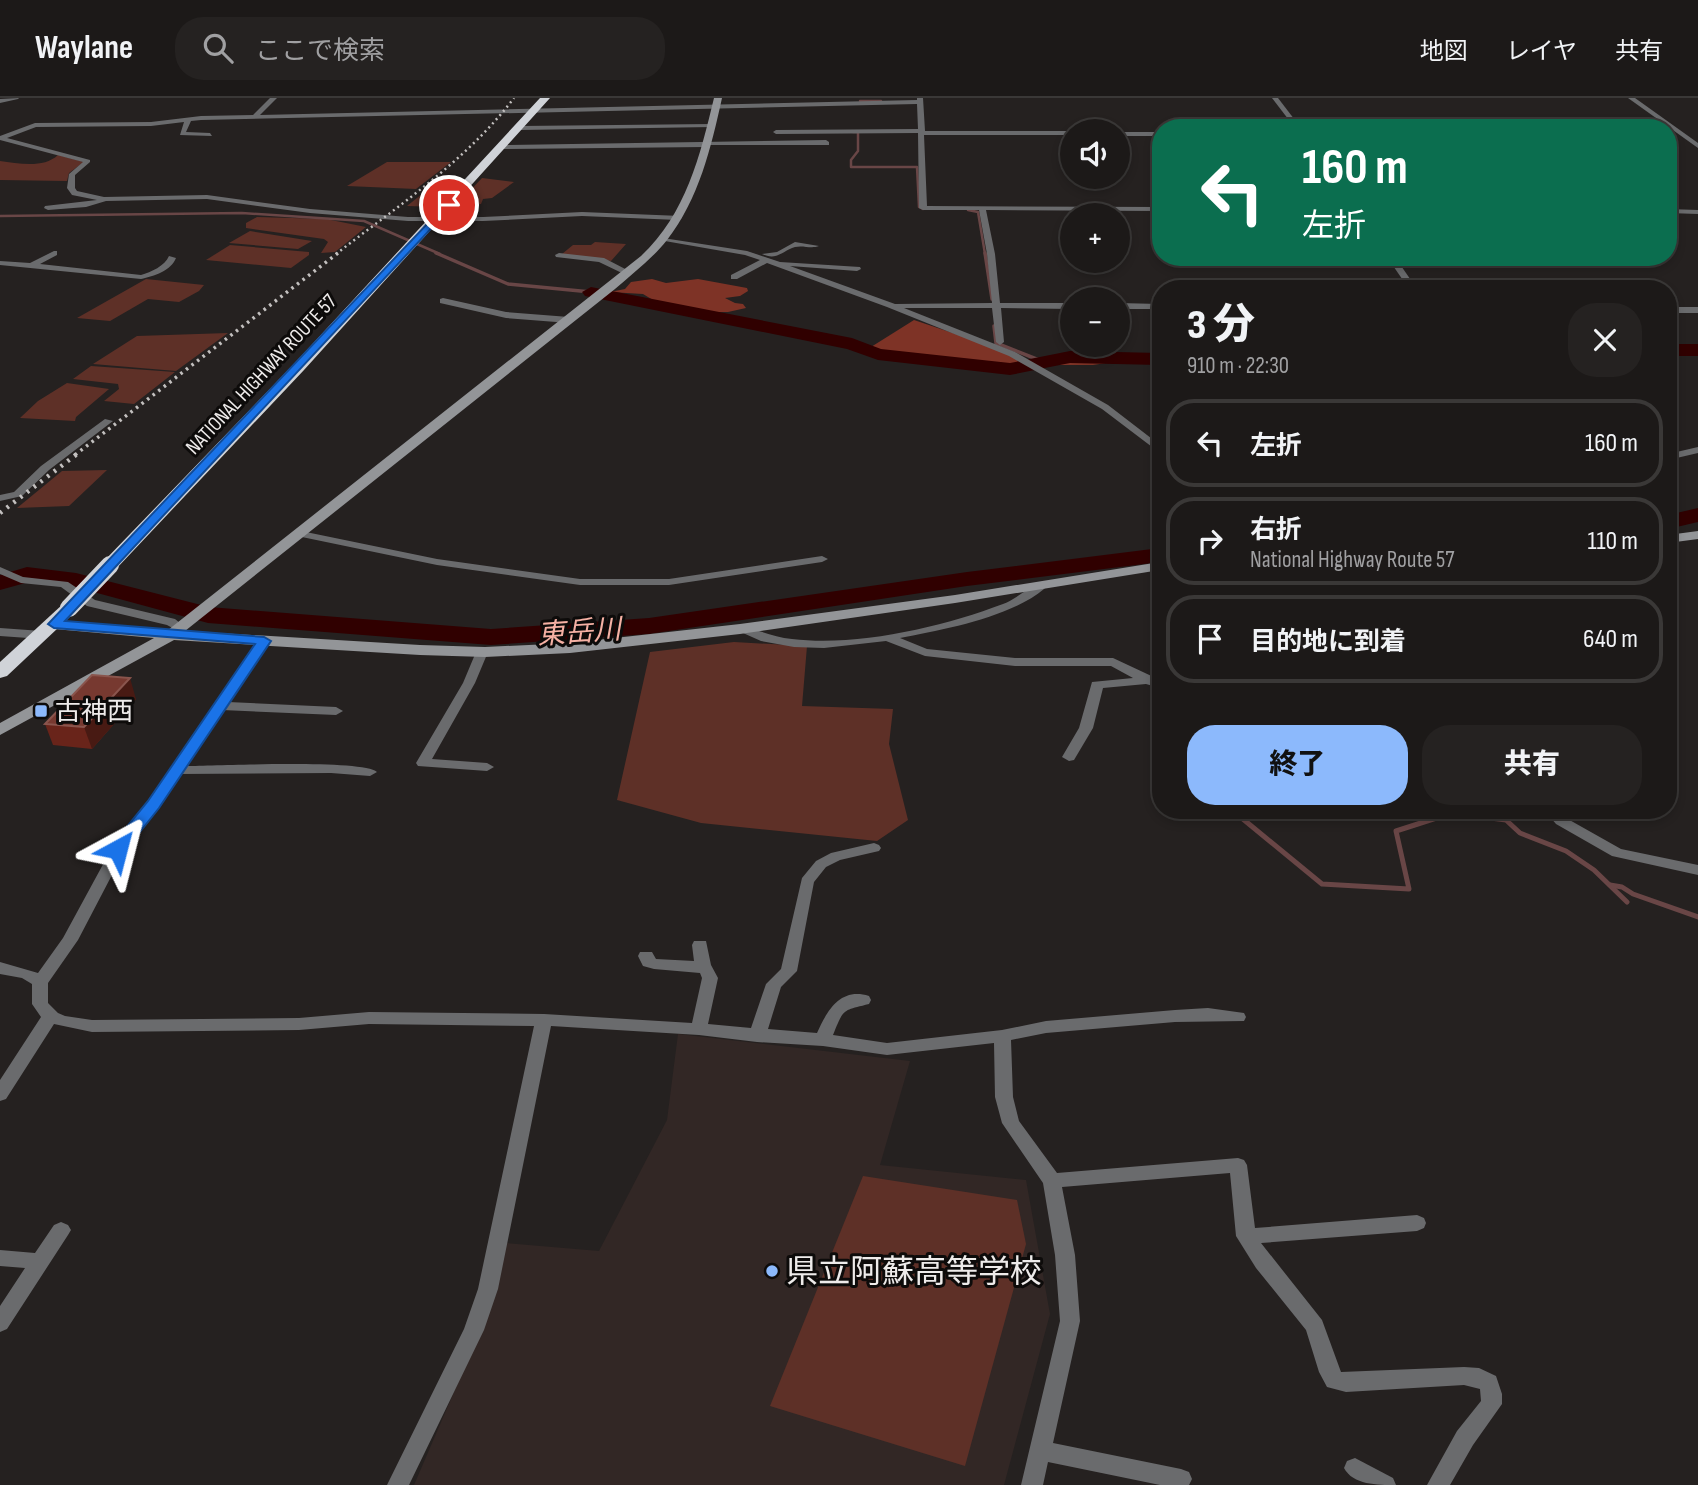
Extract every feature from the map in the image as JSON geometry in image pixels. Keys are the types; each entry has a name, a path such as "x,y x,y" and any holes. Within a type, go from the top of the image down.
{"highway":[{"name":"NATIONAL HIGHWAY ROUTE 57","path":"0,672 48,630 110,565 504,147 545,98"}],"street":[{"path":"0,101 16,98"},
{"path":"255,116 274,98"},
{"path":"1275,98 1291,119"},
{"path":"1631,98 1660,119"},
{"path":"0,138 35,125 151,124 255,116 920,100 923,208 1152,209"},
{"path":"0,730 179,629 302,534 627,272 663,240 678,218 701,167 717,103"},
{"path":"188,120 182,134 210,135"},
{"path":"520,128 711,126"},
{"path":"776,131 1060,133"},
{"path":"1677,131 1698,146"},
{"path":"1130,134 1152,134"},
{"path":"1677,137 1698,138"},
{"path":"0,138 88,161 72,174 71,188 75,193 104,199 207,197 310,211 436,220 582,214 678,218"},
{"path":"504,147 827,144"},
{"path":"48,208 86,205 104,199"},
{"path":"982,208 991,254 1000,342"},
{"path":"1677,211 1698,212"},
{"path":"663,240 747,253 890,305 1029,362 1105,407 1152,444"},
{"path":"747,253 779,254 795,244 814,249 799,262"},
{"path":"31,266 54,253"},
{"path":"559,255 601,260 627,272"},
{"path":"0,263 141,277 153,274 171,262 172,258"},
{"path":"734,277 771,262 799,262 857,269"},
{"path":"443,301 506,315 569,320"},
{"path":"890,305 1060,306"},
{"path":"1130,306 1152,307"},
{"path":"1677,310 1698,310"},
{"path":"0,498 18,494 46,468 108,421"},
{"path":"1677,455 1698,450"},
{"path":"302,534 437,562 580,582 669,582 822,559"},
{"path":"1677,538 1698,535"},
{"path":"0,632 179,629 264,641 482,652 570,648 740,629 1040,587 1152,567"},
{"path":"4,573 21,580 64,584 92,603 171,622 179,629"},
{"path":"740,629 757,637 775,640 813,642 891,639 993,611 1027,599 1040,587"},
{"path":"891,639 925,652 1015,662 1113,662 1152,681"},
{"path":"264,641 153,804 118,849 70,940 40,982 37,993 41,1005 50,1017 92,1026 299,1024 369,1018 544,1020 699,1029 887,1049 1002,1036 1046,1027 1208,1014 1238,1017"},
{"path":"482,652 469,683 424,763 486,767"},
{"path":"1069,757 1086,729 1097,684 1152,682"},
{"path":"219,706 336,711"},
{"path":"174,770 331,769 370,772"},
{"path":"1559,819 1617,853 1698,870"},
{"path":"757,1036 774,984 789,971 807,881 821,864 836,856 874,848"},
{"path":"700,946 699,954 703,967"},
{"path":"646,956 649,962 654,964 703,967 708,970 710,978 699,1029"},
{"path":"0,968 27,974 40,982"},
{"path":"822,1040 838,1006 847,1001 863,1000"},
{"path":"0,1094 50,1017"},
{"path":"398,1485 474,1330 488,1289 544,1020"},
{"path":"1002,1036 1003,1097 1010,1123 1052,1181 1065,1255 1070,1321 1032,1485"},
{"path":"1052,1181 1238,1165 1246,1236 1263,1262 1315,1326 1334,1380 1346,1383 1464,1376 1479,1377 1489,1382 1491,1404 1465,1438 1438,1485"},
{"path":"1246,1236 1417,1223"},
{"path":"0,1323 61,1230"},
{"path":"0,1258 42,1262"},
{"path":"1040,1450 1181,1479"},
{"path":"1355,1468 1385,1485"}],"shaded area":[{"path":"58,155 84,162 69,173 67,181 0,180 0,161 38,164"},
{"path":"387,162 451,162 416,189 347,186"},
{"path":"482,178 514,182 492,198 483,199 481,204 468,205 455,218 444,218"},
{"path":"432,186 458,187 439,207 407,206"},
{"path":"257,217 326,219 366,227 335,252 321,253 328,242 324,239 246,228 246,223"},
{"path":"250,231 312,241 298,249 229,243"},
{"path":"595,242 626,244 611,261 562,254 573,245 591,245"},
{"path":"230,245 309,252 309,255 291,268 206,260"},
{"path":"146,279 204,285 199,291 179,302 148,299 110,321 77,318"},
{"path":"652,279 666,283 698,279 747,288 748,291 740,296 725,298 743,304 746,308 710,312 658,303 643,294 610,292 625,289 631,282"},
{"path":"914,320 1012,353 1022,366 1060,356 1138,358 1093,365 1047,365 996,372 890,357 871,347"},
{"path":"228,333 176,371 93,364 137,336"},
{"path":"91,366 175,372 134,404 104,401 119,389 118,384 73,379"},
{"path":"67,383 109,389 76,417 75,421 20,418 38,401"},
{"path":"107,470 69,506 17,508 62,471"},
{"path":"734,642 807,646 802,706 893,709 889,744 908,820 877,841 701,823 617,800 650,652"},
{"name":"県立阿蘇高等学校","path":"678,1034 910,1061 880,1165 1026,1180 1050,1314 1004,1485 414,1485 497,1292 506,1243 599,1251 667,1120"},
{"path":"863,1176 1017,1200 1026,1244 965,1466 770,1406"}],"building":[{"path":"92,675 130,678 84,727 45,724"}],"waterway":[{"path":"860,101 881,101"},
{"path":"853,132 858,132 858,151 851,160 851,167 917,167 919,207 923,209"},
{"path":"968,210 978,212 985,254"},
{"path":"0,216 242,213 364,221 440,254"},
{"path":"436,253 508,284 591,292"},
{"path":"985,253 992,299"},
{"path":"591,292 852,344 878,354 1010,369 1070,357 1152,359"},
{"path":"994,326 996,343 1039,360"},
{"path":"1677,350 1698,350"},
{"name":"東岳川","path":"1677,520 1698,515"},
{"name":"東岳川","path":"0,583 27,574 76,580 208,615 491,637 649,626 967,579 1152,556"},
{"path":"1243,819 1322,884 1409,889 1396,831 1433,819"},
{"path":"1498,819 1506,820 1520,833 1566,851 1594,870 1627,902"},
{"path":"1610,885 1622,887 1633,894 1698,917"}],"railway":[{"path":"336,254 453,162 475,142 514,98"},
{"path":"75,455 338,253"},
{"path":"0,513 77,454"}],"place":[{"name":"古神西","path":"41,711"},
{"name":"県立阿蘇高等学校","path":"772,1271"}],"route":[{"path":"118,849 153,804 264,641 54,624 449,205"}]}
